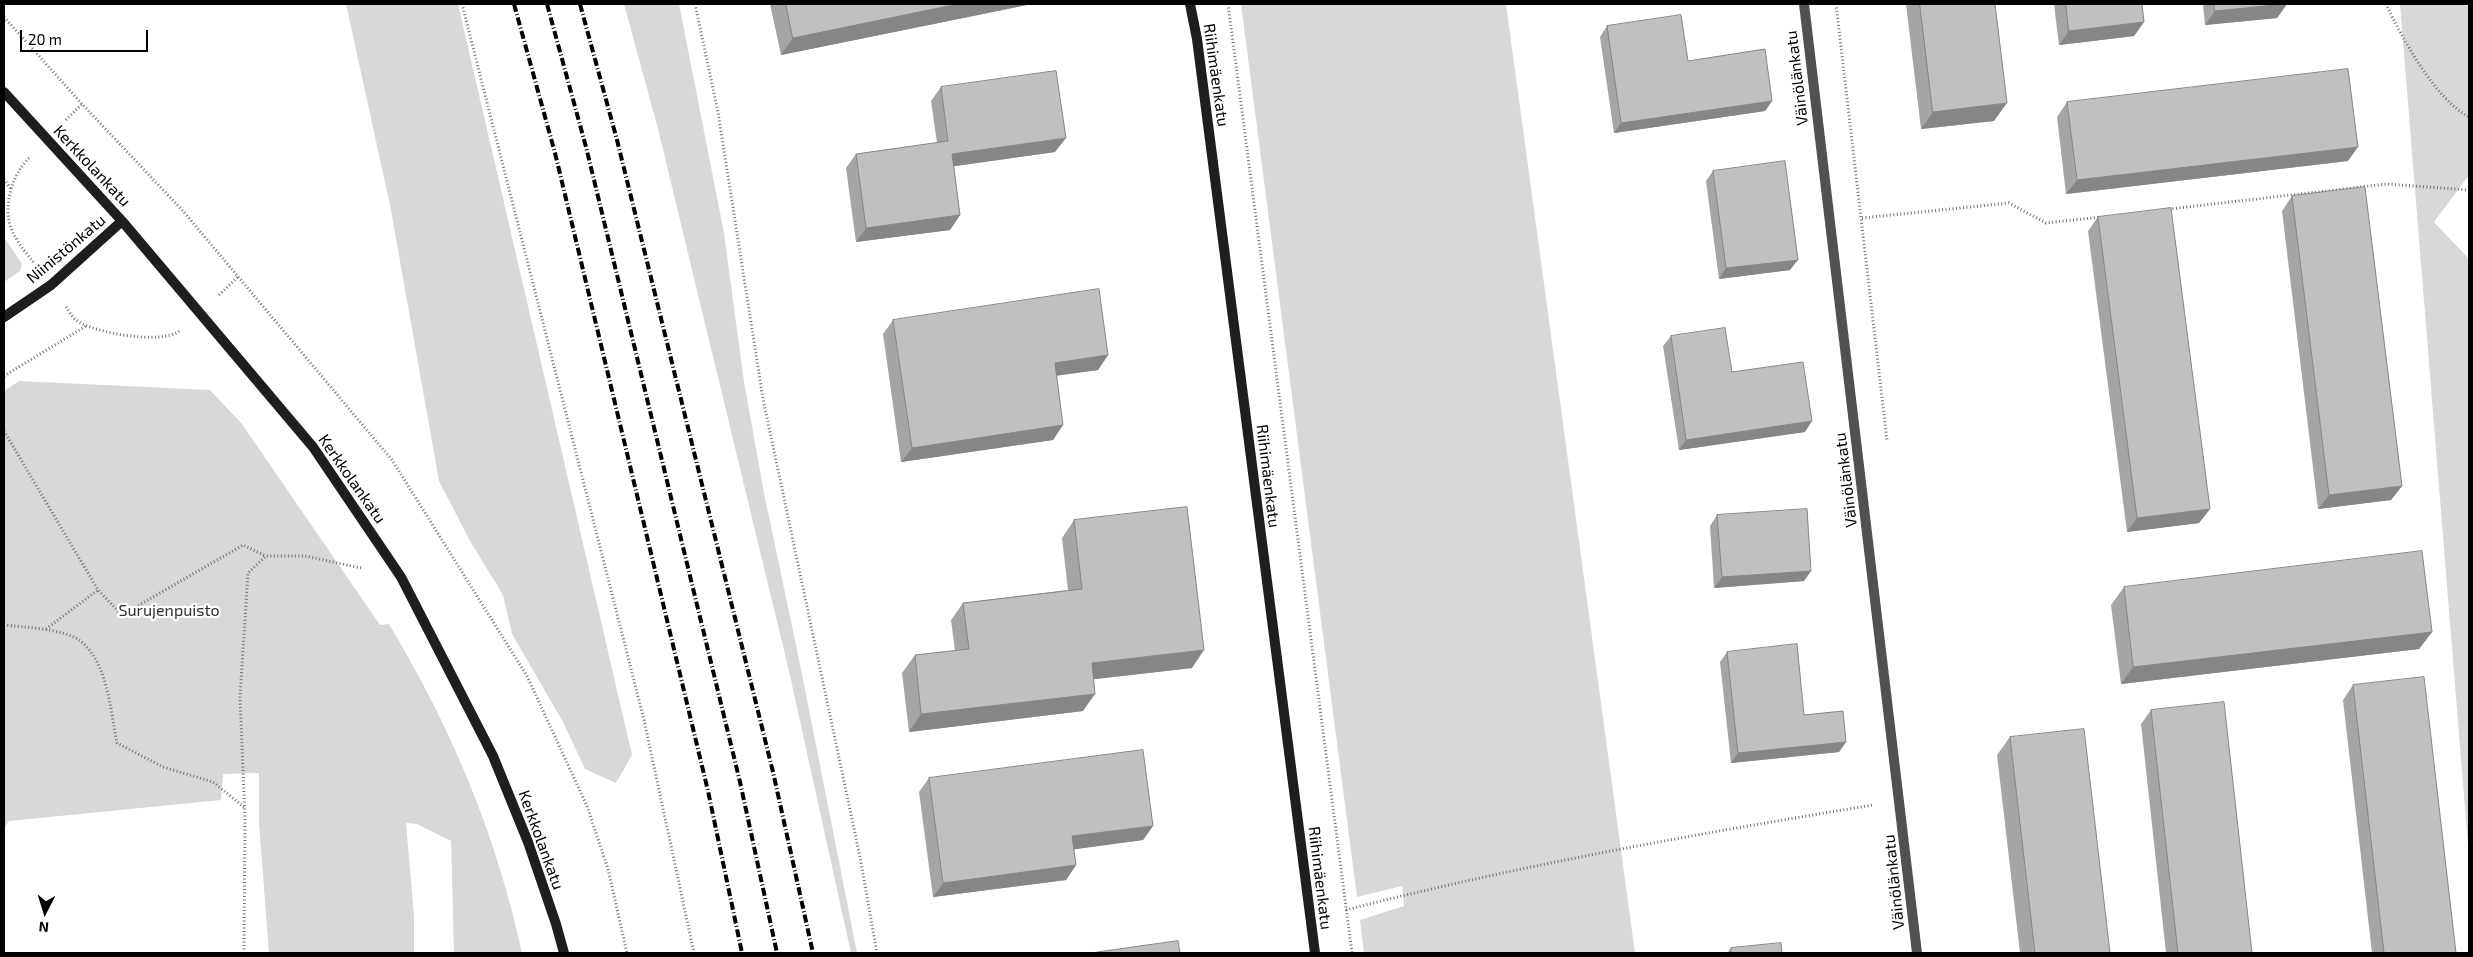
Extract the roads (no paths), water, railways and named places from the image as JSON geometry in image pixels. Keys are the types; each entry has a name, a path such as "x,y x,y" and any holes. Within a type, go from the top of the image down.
{"street":[{"name":"Riihimäenkatu","path":"1190,4 1197,39 1315,953"},
{"name":"Väinölänkatu","path":"1804,4 1917,953"},
{"name":"Kerkkolankatu","path":"4,92 122,221 313,447 401,577 493,756 528,842 564,953"},
{"name":"Niinistönkatu","path":"4,316 51,285 122,221"}],"railway":[{"path":"514,4 555,153 708,791 742,953"},
{"path":"547,4 586,147 740,782 777,953"},
{"path":"580,4 617,140 773,772 813,953"}],"park label":[{"name":"Surujenpuisto","path":"169,611"}]}
